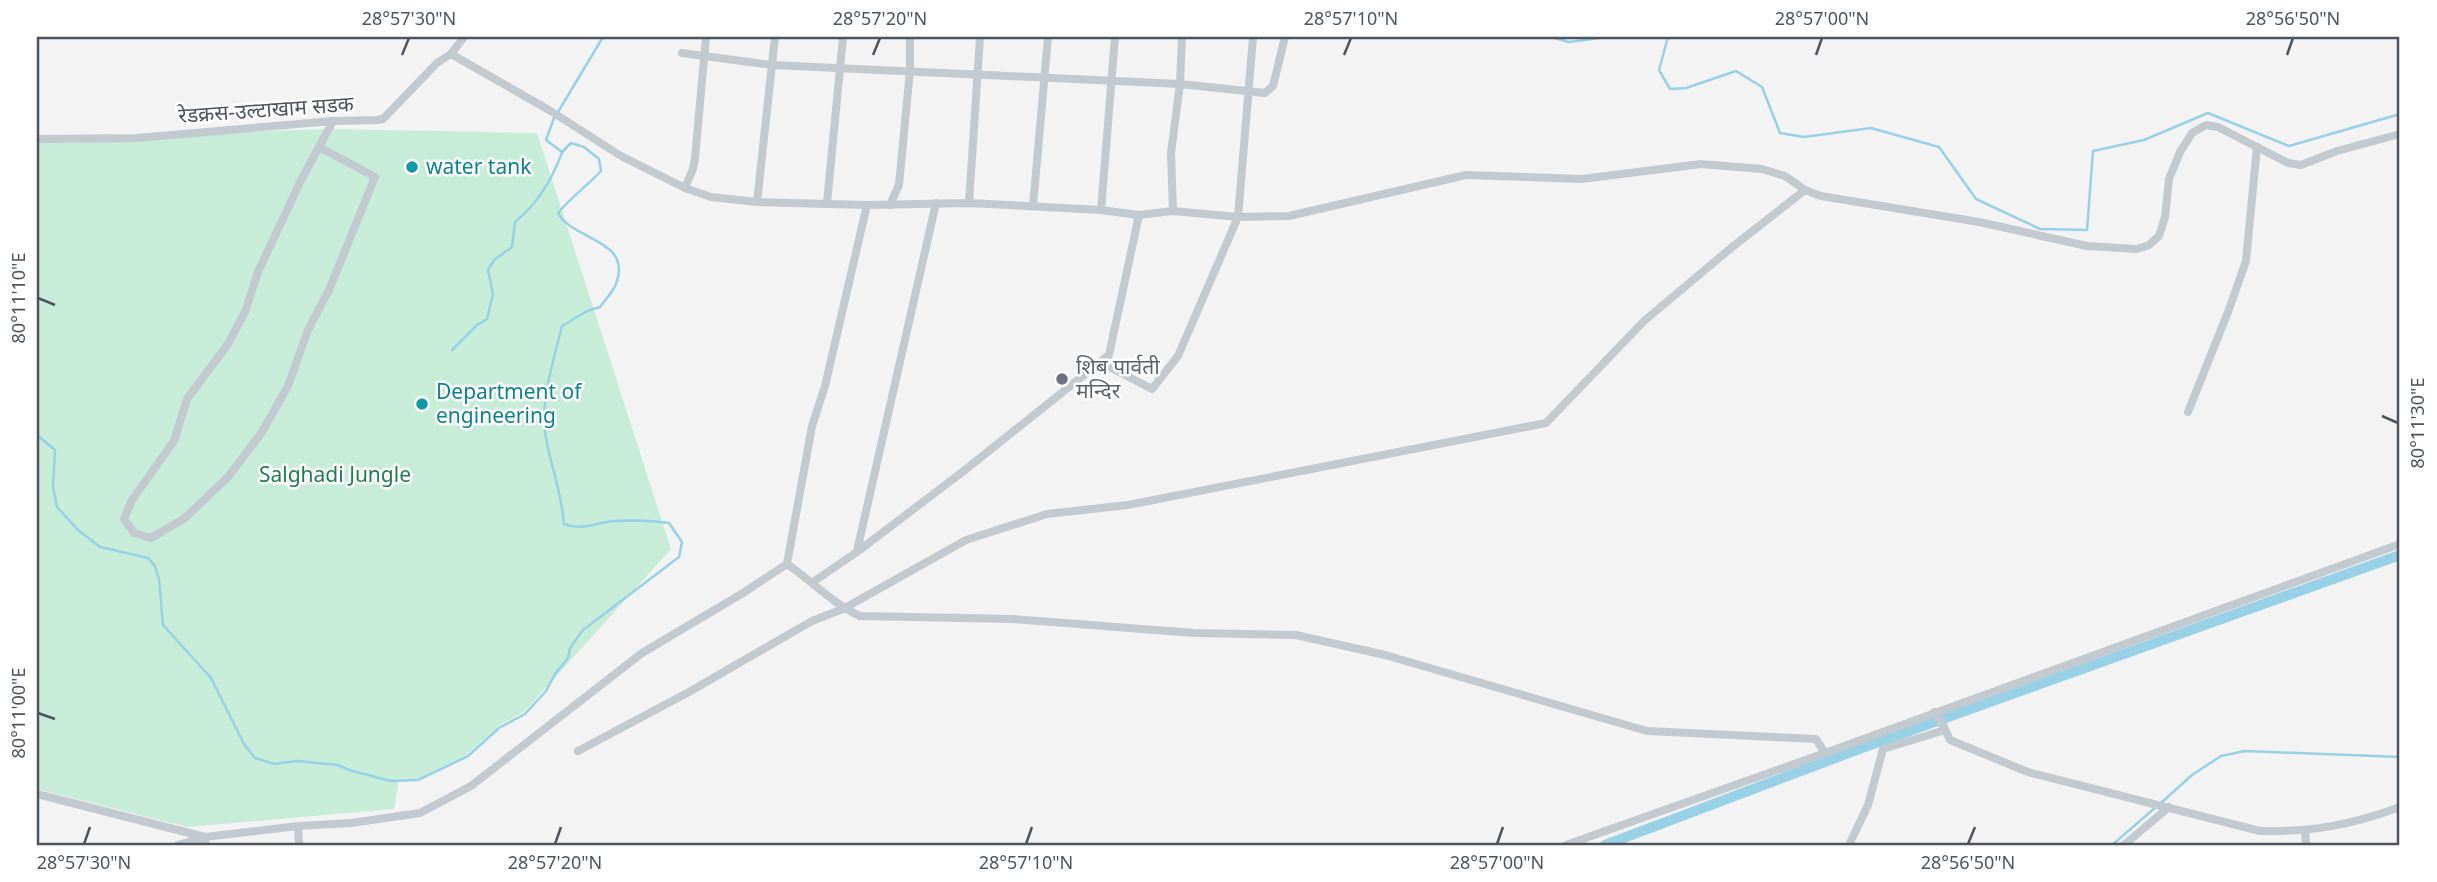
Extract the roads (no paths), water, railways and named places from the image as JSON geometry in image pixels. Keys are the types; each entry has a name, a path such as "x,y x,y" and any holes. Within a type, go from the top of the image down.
{"street":[{"name":"रेडक्रस-उल्टाखाम सडक","path":"37,139 136,138 383,119 437,63 451,54 464,37"},
{"path":"685,188 693,169 706,37"},
{"path":"757,202 775,37"},
{"path":"827,203 843,37"},
{"path":"890,205 900,185 911,37"},
{"path":"969,203 980,37"},
{"path":"1033,206 1048,37"},
{"path":"1101,210 1115,37"},
{"path":"1173,211 1171,153 1180,84 1182,37"},
{"path":"1100,362 1152,389 1178,356 1238,217 1253,37"},
{"path":"682,53 772,65 1180,84 1265,93 1273,86 1285,37"},
{"path":"451,54 561,117 621,156 685,188 711,197 757,202 867,205 969,203 1101,210 1139,215 1173,211 1238,217 1289,216 1466,175 1582,179 1701,164 1762,169 1785,176 1805,190 1821,196 1979,222 2087,246 2137,249 2149,245 2159,236 2165,217 2169,179 2180,152 2192,133 2206,125 2218,127 2288,163 2301,164 2400,134"},
{"path":"319,147 375,177 329,290 309,330 288,386 262,432 228,477 185,518 151,538 134,533 124,519 131,500 174,441 187,399 228,344 240,323 258,272 301,180 333,121"},
{"path":"2188,412 2246,261 2257,147"},
{"path":"578,751 812,621 843,609 966,540 1047,514 1128,505 1546,423 1644,321 1805,190"},
{"path":"857,552 936,203"},
{"path":"178,845 298,826 351,823 420,813 471,786 642,653 787,564 812,426 825,386 867,205"},
{"path":"813,582 965,470 1109,355 1139,215"},
{"path":"1566,845 1935,715 2400,544"},
{"path":"787,564 813,582 843,609 860,616 1013,619 1194,633 1296,635 1385,655 1647,731 1816,739 1825,753"},
{"path":"1935,715 1950,740 2028,772 2260,831 2327,828 2400,807"},
{"path":"1849,845 1868,805 1883,749 1945,728"},
{"path":"37,794 205,841"},
{"path":"2124,845 2167,806"},
{"path":"298,826 299,845"},
{"path":"2305,831 2306,845"}],"waterway":[{"path":"558,112 603,37"},
{"path":"1551,37 1569,42 1607,37"},
{"path":"1668,37 1659,70 1670,89 1686,88 1736,71 1762,87 1780,133 1804,137 1871,128 1939,147 1976,199 2040,229 2087,230 2093,151 2144,140 2208,113 2289,146 2400,114"},
{"path":"37,435 55,450 53,487 57,507 78,530 100,547 148,558 155,566 159,579 163,625 211,678 244,744 255,758 274,764 297,761 338,765 391,781 418,780 468,756 499,728 525,714 546,691 583,630 679,557 682,542 669,523 634,520 582,527 564,524 545,429 545,400 551,370 562,326 587,311 600,307 615,287 619,269 616,258 609,249 576,230 558,213 601,171 599,159 584,147 571,143 562,152 546,140 554,118"},
{"path":"452,350 477,325 487,319 493,294 488,270 494,260 512,247 515,222 543,191 562,153"},
{"path":"1605,845 1862,748 2400,555"},
{"path":"2161,803 2192,775 2221,756 2245,751 2400,757"},
{"path":"2112,845 2156,807"}],"place":[{"name":"water tank","path":"412,167"},
{"name":"शिब पार्वती मन्दिर","path":"1062,379"},
{"name":"Department of engineering","path":"422,404"}],"park label":[{"name":"Salghadi Jungle","path":"335,475"}]}
